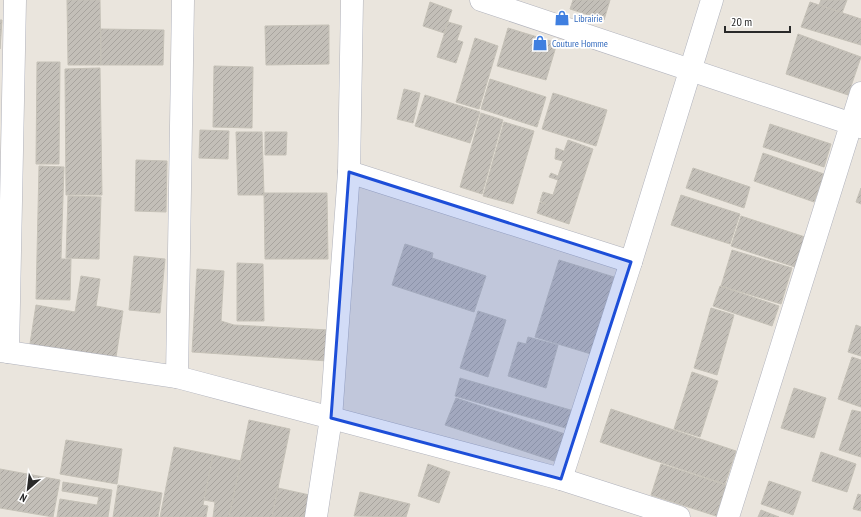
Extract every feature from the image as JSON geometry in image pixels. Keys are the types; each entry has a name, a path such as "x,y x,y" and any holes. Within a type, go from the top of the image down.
{"street":[{"path":"15,0 4,351 178,377 561,479 680,517"},
{"path":"178,377 182,0"},
{"path":"316,517 331,418 349,172 352,0"},
{"path":"481,0 856,126"},
{"path":"561,479 631,262 712,0"},
{"path":"728,517 856,126 861,94"},
{"path":"349,172 631,262"}],"highlighted area":[{"path":"349,172 631,262 561,479 331,418"}],"building":[{"path":"67,0 100,0 101,65 68,65"},
{"path":"573,0 610,0 604,20 570,9"},
{"path":"821,0 847,0 842,13 819,5"},
{"path":"430,2 452,10 444,33 423,26"},
{"path":"810,2 861,19 861,45 801,27"},
{"path":"0,20 2,20 0,49"},
{"path":"448,22 462,26 457,40 463,42 456,63 437,57"},
{"path":"329,25 329,64 266,65 265,26"},
{"path":"508,28 557,43 546,80 497,66"},
{"path":"101,29 164,30 163,65 101,65"},
{"path":"798,34 861,57 848,95 786,74"},
{"path":"475,38 498,46 479,109 456,102"},
{"path":"37,62 60,62 59,164 36,164"},
{"path":"214,66 253,67 252,128 213,127"},
{"path":"100,68 102,195 66,195 65,69"},
{"path":"490,79 546,97 537,127 481,109"},
{"path":"404,89 420,93 413,123 397,119"},
{"path":"553,93 607,110 596,146 542,129"},
{"path":"425,95 480,112 470,143 415,126"},
{"path":"481,113 503,120 482,194 460,187"},
{"path":"504,122 534,131 513,204 483,196"},
{"path":"770,124 831,144 824,167 763,147"},
{"path":"200,130 229,131 228,159 199,158"},
{"path":"236,132 262,132 264,195 238,195"},
{"path":"265,132 287,132 286,155 265,155"},
{"path":"568,140 593,149 569,224 537,213 540,202 546,204 540,201 543,192 553,195 558,180 549,177 551,173 558,176 563,161 555,159 556,148 564,151"},
{"path":"763,153 824,174 814,202 754,181"},
{"path":"136,160 167,161 166,212 135,211"},
{"path":"39,166 64,167 61,259 71,259 70,300 36,299"},
{"path":"693,168 750,187 744,208 686,188"},
{"path":"861,188 861,204 856,202"},
{"path":"264,193 327,193 328,259 265,259"},
{"path":"681,195 740,214 730,244 671,225"},
{"path":"68,196 101,197 99,259 66,258"},
{"path":"741,216 805,237 795,267 731,246"},
{"path":"405,244 433,253 432,258 486,276 474,312 392,285"},
{"path":"732,250 792,268 781,304 721,286"},
{"path":"134,256 165,259 160,313 129,310"},
{"path":"559,260 614,277 591,354 535,337"},
{"path":"237,263 263,264 264,321 237,321"},
{"path":"197,269 224,271 221,321 234,325 329,330 328,361 192,352"},
{"path":"81,276 100,279 96,306 123,311 115,364 29,350 36,305 75,312"},
{"path":"720,286 779,306 772,326 713,306"},
{"path":"711,308 734,315 717,375 694,368"},
{"path":"478,311 506,320 488,377 460,368"},
{"path":"856,325 861,327 861,356 848,352"},
{"path":"528,337 558,345 546,388 508,376 518,342 526,344"},
{"path":"852,357 861,360 861,407 838,399"},
{"path":"692,372 718,381 700,437 674,429"},
{"path":"460,378 574,411 569,429 455,396"},
{"path":"794,388 826,398 814,438 781,428"},
{"path":"456,398 565,434 554,461 445,425"},
{"path":"611,409 736,451 725,484 600,442"},
{"path":"852,410 861,412 861,457 839,450"},
{"path":"249,420 290,429 272,517 229,517"},
{"path":"66,440 122,449 117,484 60,474"},
{"path":"174,447 213,455 203,505 208,506 206,517 160,517"},
{"path":"821,452 856,464 847,492 812,481"},
{"path":"213,455 241,461 229,517 213,517 215,502 204,500"},
{"path":"428,464 450,472 439,503 418,496"},
{"path":"661,464 726,485 716,516 651,495"},
{"path":"0,469 60,480 53,517 0,508"},
{"path":"769,481 801,492 793,515 761,504"},
{"path":"63,482 112,490 108,517 57,517 60,499 97,505 99,497 62,491"},
{"path":"118,485 162,493 158,517 113,517"},
{"path":"278,488 314,496 310,517 272,517"},
{"path":"360,492 410,504 406,517 354,516"},
{"path":"858,494 861,495 861,511 853,509"},
{"path":"761,510 779,517 758,517"}],"place":[{"name":"Librairie","path":"562,18"},
{"name":"Couture Homme","path":"540,43"}]}
